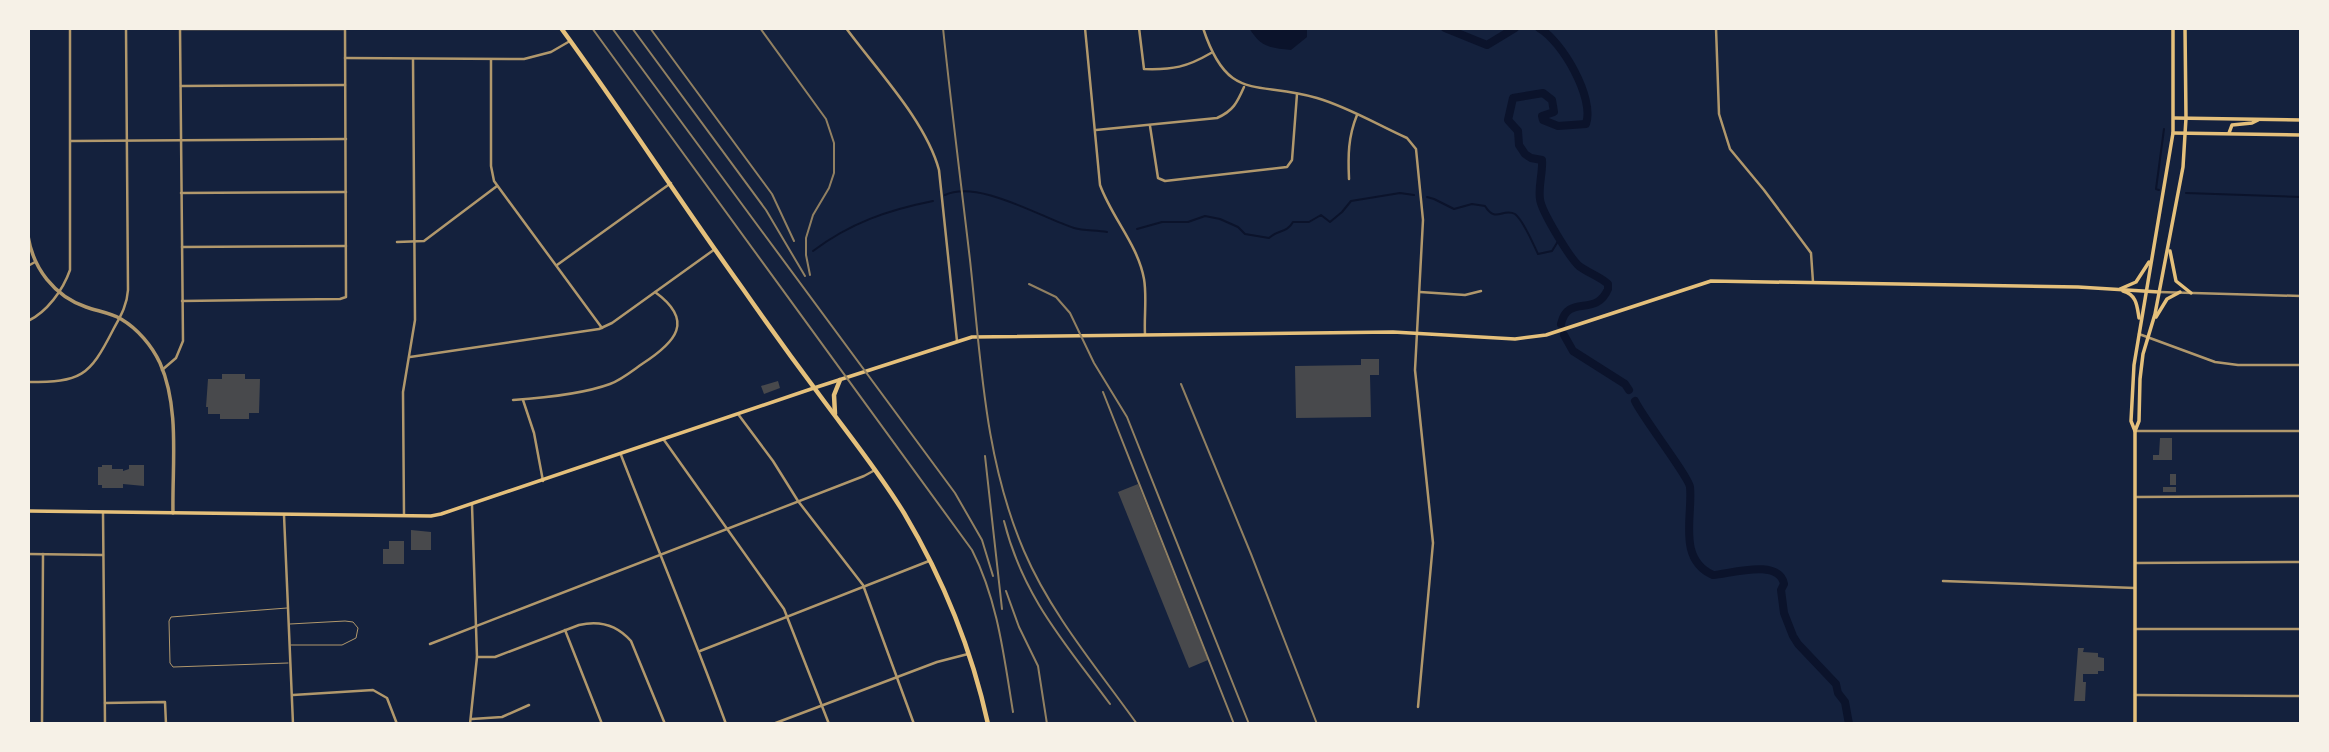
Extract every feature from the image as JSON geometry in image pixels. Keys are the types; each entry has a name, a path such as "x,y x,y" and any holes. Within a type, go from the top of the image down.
{"main road":[{"path":"561,28 814,388 876,470 902,511 929,561 968,654 988,724"},
{"path":"2136,431 2131,421 2132,386 2145,291 2173,133 2173,28"},
{"path":"2135,724 2136,431 2147,337 2159,292 2182,177 2186,133 2185,28"},
{"path":"2174,118 2301,120"},
{"path":"2230,133 2232,125 2252,124 2260,119"},
{"path":"2173,133 2301,135"},
{"path":"2170,240 2170,257 2175,278 2182,288 2191,293"},
{"path":"2118,290 2136,282 2152,257"},
{"path":"28,511 431,516 472,505 957,341 982,337 1418,332 1506,339 1528,338 1551,333 1704,282 2159,292"},
{"path":"2118,290 2133,296 2140,322"},
{"path":"2152,322 2166,301 2180,292"},
{"path":"835,415 834,395 840,380"}],"street":[{"path":"28,321 40,314 64,285 72,253 70,28"},
{"path":"28,382 66,380 89,369 102,353 126,305 126,28"},
{"path":"162,370 176,358 183,341 182,301 181,247 180,29 345,28 347,295 345,298 182,301"},
{"path":"846,28 919,126 934,152 939,170 957,341"},
{"path":"1085,28 1100,186 1108,206 1128,237 1144,279 1145,334"},
{"path":"1139,28 1144,69 1160,70 1191,65 1211,53"},
{"path":"1203,28 1211,53 1224,72 1244,86 1318,98 1407,138 1416,149 1423,220 1416,386 1433,543 1418,707"},
{"path":"1716,28 1719,114 1730,149 1811,253 1813,283"},
{"path":"345,58 491,60 536,57 570,41"},
{"path":"404,515 403,392 415,324 413,59"},
{"path":"491,60 491,166 497,186 602,328"},
{"path":"181,86 345,85"},
{"path":"1096,130 1217,118 1229,113 1237,104 1244,86"},
{"path":"1150,126 1158,178 1165,180 1287,167 1292,160 1297,94"},
{"path":"1349,179 1348,152 1351,130 1357,115"},
{"path":"71,141 346,139"},
{"path":"556,266 671,183"},
{"path":"397,242 424,241 497,186"},
{"path":"181,193 346,192"},
{"path":"28,236 35,262 59,292 82,306 119,318 145,341 162,370 172,426 173,513"},
{"path":"181,247 346,246"},
{"path":"408,357 602,328 715,248"},
{"path":"28,265 35,262"},
{"path":"1420,292 1465,295 1481,291"},
{"path":"513,400 611,384 666,346 677,333 678,318 667,300 655,292"},
{"path":"2159,292 2301,296"},
{"path":"2139,334 2215,362 2238,365 2301,365"},
{"path":"523,400 534,433 543,481"},
{"path":"738,414 773,461 798,501 863,585 914,724"},
{"path":"2136,431 2301,431"},
{"path":"664,440 788,617 829,724"},
{"path":"621,455 700,651 726,724"},
{"path":"430,644 876,470"},
{"path":"2136,497 2301,496"},
{"path":"470,724 477,657 472,505"},
{"path":"103,512 105,724"},
{"path":"284,515 293,724"},
{"path":"28,554 103,555"},
{"path":"43,554 43,724"},
{"path":"700,651 929,561"},
{"path":"2136,563 2301,562"},
{"path":"1943,581 2136,588"},
{"path":"477,657 495,657 579,625 600,623 624,634 637,652 664,724"},
{"path":"2135,629 2301,629"},
{"path":"565,630 602,724"},
{"path":"773,724 895,677 968,654"},
{"path":"293,695 373,690 387,698 397,724"},
{"path":"2135,695 2301,696"},
{"path":"105,703 165,702 166,724"},
{"path":"471,719 502,718 529,705"}],"lane":[{"path":"289,608 171,617 170,663 173,667 291,663"},
{"path":"290,624 345,621 356,624 358,628 356,638 342,645 291,645"}],"water":[{"path":"1249,28 1307,28 1307,37 1291,50 1277,48 1262,43"}],"building":[{"path":"1361,359 1379,359 1379,375 1370,375 1371,417 1296,418 1295,366 1361,365"},
{"path":"222,374 245,374 245,379 260,379 259,413 249,413 249,419 220,419 220,414 208,414 208,379 222,379"},
{"path":"778,381 780,388 764,394 761,386"},
{"path":"2160,438 2172,438 2172,460 2153,460 2153,455 2159,455"},
{"path":"112,465 112,469 123,471 129,469 129,465 144,465 144,486 123,484 123,488 102,488 102,485 98,485 98,467"},
{"path":"2170,474 2176,474 2176,485 2170,485"},
{"path":"1138,484 1208,660 1189,668 1118,492"},
{"path":"2163,487 2176,487 2176,492 2163,492"},
{"path":"411,530 431,532 431,550 411,550"},
{"path":"389,541 404,541 404,564 383,564 383,549 389,549"},
{"path":"2078,648 2084,648 2083,652 2098,653 2098,657 2104,658 2104,671 2098,671 2098,674 2083,674 2083,682 2086,682 2085,701 2074,701"}],"waterway":[{"path":"1445,28 1487,45 1515,28"},
{"path":"1539,28 1557,45 1574,71 1586,100 1586,124 1558,126 1543,120 1542,116 1554,112 1552,100 1543,93 1513,98 1508,120 1518,131 1519,145 1525,154 1542,160 1540,199 1556,234 1579,266 1608,284 1603,298 1590,305 1570,310 1561,324"},
{"path":"2159,190 2156,189 2164,129"},
{"path":"945,195 959,191 975,192 1010,202 1074,228 1107,232"},
{"path":"1137,229 1162,222 1188,222 1205,216 1238,227 1245,234 1269,238 1288,228 1293,222 1309,222 1321,215 1330,222 1351,201 1400,193 1414,195"},
{"path":"2186,193 2301,197"},
{"path":"1427,197 1454,209 1472,204 1485,206 1496,215 1507,212 1515,214 1525,227 1538,254 1552,251 1560,238"},
{"path":"813,251 855,225 933,201"},
{"path":"1564,335 1573,351 1625,384 1629,390"},
{"path":"1635,401 1688,481 1689,536 1695,559 1713,575 1764,569 1780,576 1784,584 1781,590 1784,613 1793,636 1836,684 1838,693 1845,702 1849,724"}],"railway":[{"path":"592,28 972,550 994,609 1013,712"},
{"path":"612,28 955,493 982,540 993,576"},
{"path":"632,28 766,210 805,276"},
{"path":"650,28 772,194 794,241"},
{"path":"760,28 826,119 834,143 834,173 829,188 813,215 806,238 810,275"},
{"path":"943,28 981,371 1000,480 1024,551 1047,597 1137,724"},
{"path":"1029,284 1056,297 1070,313 1094,363 1127,417 1249,724"},
{"path":"1181,384 1317,724"},
{"path":"1103,392 1234,724"},
{"path":"985,456 1002,609"},
{"path":"1004,521 1012,548 1034,596 1110,704"},
{"path":"1006,591 1019,627 1038,666 1047,724"}]}
